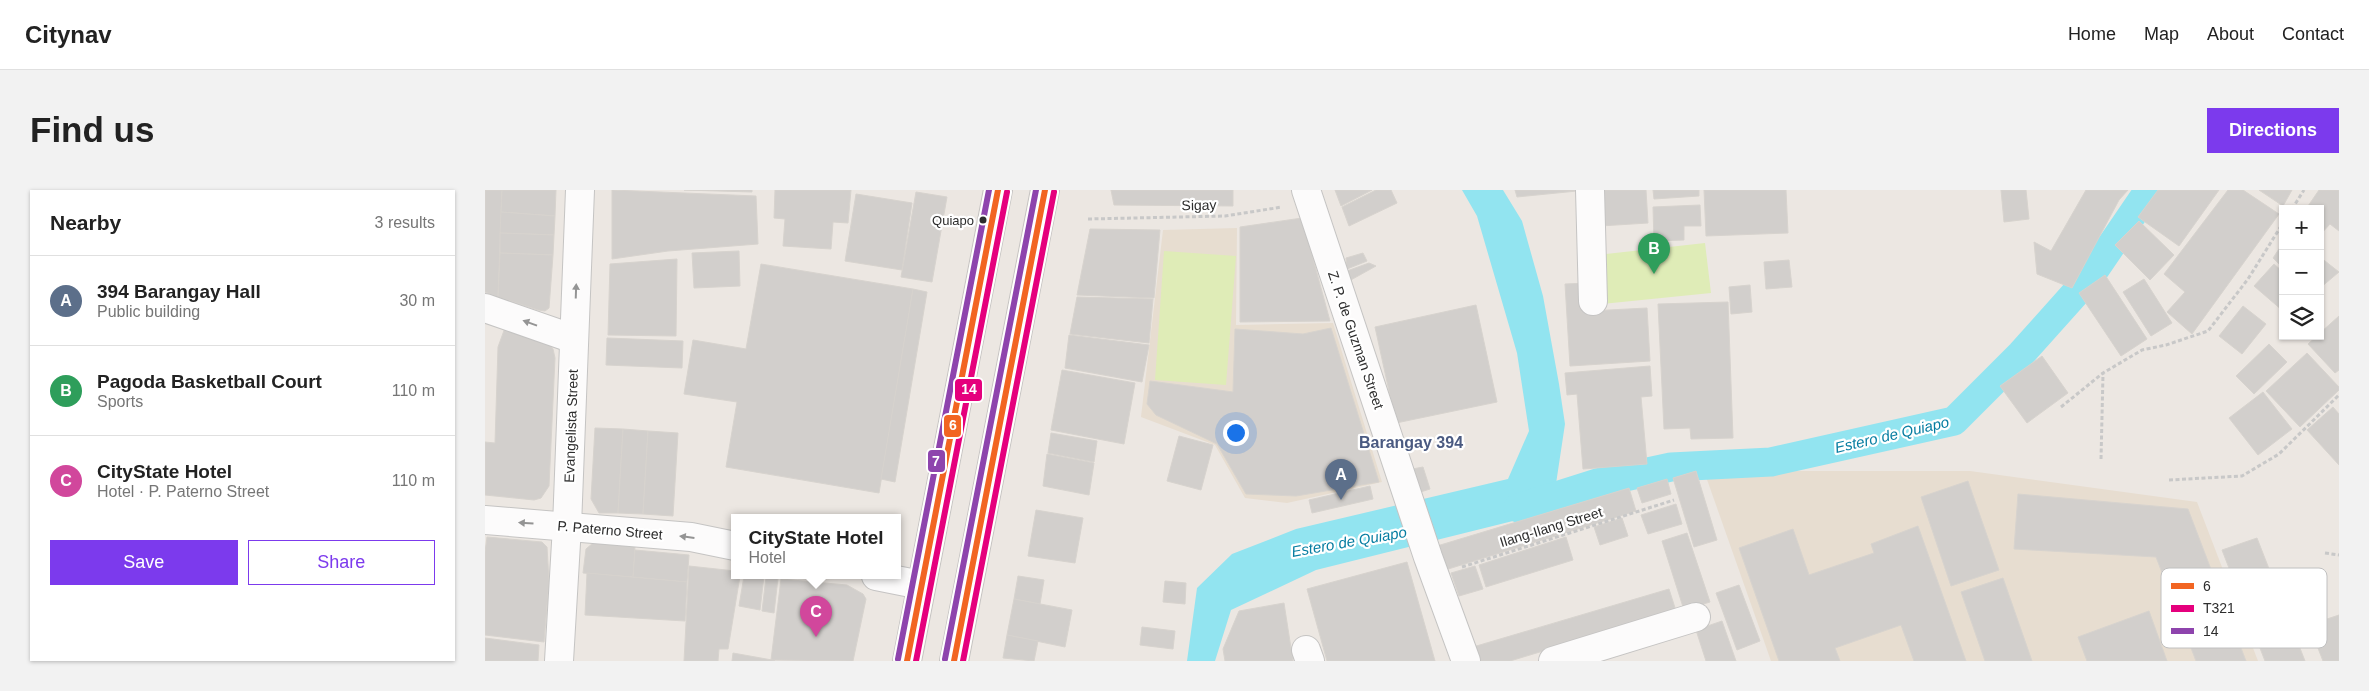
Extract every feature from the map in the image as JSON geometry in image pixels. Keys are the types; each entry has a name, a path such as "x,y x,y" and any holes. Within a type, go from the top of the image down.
{"main road":[{"path":"907,661 998,190"},
{"path":"954,661 1045,190"}],"street":[{"name":"Evangelista Street","path":"559,661 567,526 580,190"},
{"path":"1590,190 1593,301"},
{"name":"Z. P. de Guzman Street","path":"1307,196 1431,566 1466,661"},
{"path":"485,308 574,339"},
{"name":"P. Paterno Street","path":"485,520 691,537 731,545"},
{"path":"891,579 921,585"},
{"path":"1553,661 1696,617"}],"path":[{"path":"2295,205 2304,190"},
{"name":"Sigay","path":"1089,219 1225,216 1307,196"},
{"path":"2061,407 2103,373 2142,350 2166,345 2208,331 2248,278 2279,229"},
{"path":"2101,459 2103,373"},
{"path":"2169,480 2242,476 2279,454 2339,395"},
{"name":"Ilang-Ilang Street","path":"1431,566 1674,500"},
{"path":"2325,553 2339,554"}],"shaded area":[{"path":"1237,228 1236,325 1333,323 1382,482 1287,503 1245,498 1215,445 1141,417 1163,230"},
{"path":"1704,471 1970,471 2197,502 2222,568 2161,568 2161,648 2253,648 2258,661 1771,661"}],"green space":[{"path":"1705,243 1711,293 1602,304 1597,255"},
{"path":"1164,251 1236,256 1226,385 1155,380"}],"water":[{"path":"1462,190 1503,190 1522,221 1543,296 1565,424 1554,497 1533,516 1316,570 1231,610 1215,661 1187,661 1197,588 1232,554 1296,529 1508,479 1529,431 1517,353 1477,216"}],"building":[{"path":"485,190 502,190 498,297 485,292"},
{"path":"502,190 556,190 555,216 501,212"},
{"path":"612,190 756,196 758,244 668,251 612,259"},
{"path":"684,190 752,190 752,192"},
{"path":"775,190 851,190 848,223 833,222 831,249 783,246 785,219 774,218"},
{"path":"1111,190 1233,190 1233,206 1114,205"},
{"path":"1335,190 1372,190 1341,206"},
{"path":"1376,190 1391,190 1397,203 1349,226 1342,207"},
{"path":"1515,190 1577,190 1577,191 1517,197"},
{"path":"1597,190 1646,190 1648,223 1600,226"},
{"path":"1653,190 1699,190 1699,196 1654,199"},
{"path":"1704,190 1786,190 1788,233 1706,236"},
{"path":"2001,190 2026,190 2029,219 2004,222"},
{"path":"2086,190 2128,190 2119,200 2072,288 2037,274 2034,242 2051,251"},
{"path":"2158,190 2219,190 2179,246 2138,217"},
{"path":"2228,190 2243,190 2279,214 2192,334 2167,312 2185,292 2164,274"},
{"path":"2259,190 2292,190 2284,205"},
{"path":"2319,190 2339,190 2339,231 2330,224 2324,231 2324,205 2309,205"},
{"path":"916,192 947,197 932,282 901,277"},
{"path":"856,194 912,203 902,270 845,261"},
{"path":"1700,205 1701,226 1684,226 1684,240 1654,241 1653,207"},
{"path":"501,212 555,216 554,235 500,233"},
{"path":"1302,218 1330,321 1240,322 1240,227"},
{"path":"2139,221 2174,255 2150,280 2115,245"},
{"path":"1090,229 1160,230 1154,298 1077,295"},
{"path":"500,233 554,235 553,255 500,253"},
{"path":"2279,249 2279,264 2273,258"},
{"path":"739,251 740,286 694,288 692,253"},
{"path":"500,253 553,255 549,308 545,311 538,310 498,297"},
{"path":"1363,253 1367,261 1347,269 1346,258"},
{"path":"677,259 676,336 608,335 610,264"},
{"path":"1789,260 1792,287 1766,289 1764,262"},
{"path":"2324,260 2339,272 2324,285"},
{"path":"1369,263 1376,266 1349,281 1347,271"},
{"path":"761,264 913,289 879,493 726,467 737,402 684,394 693,340 746,349"},
{"path":"2274,264 2279,268 2279,308 2254,286"},
{"path":"2105,275 2147,339 2121,356 2079,293"},
{"path":"2144,279 2172,323 2151,336 2123,292"},
{"path":"1588,283 1590,311 1647,308 1650,361 1570,366 1565,284"},
{"path":"1750,285 1752,312 1731,314 1729,287"},
{"path":"913,289 927,292 895,482 881,479"},
{"path":"1077,297 1153,299 1149,343 1070,334"},
{"path":"1728,302 1733,438 1691,439 1690,428 1664,429 1658,304"},
{"path":"1476,305 1497,402 1396,423 1375,327"},
{"path":"2243,306 2266,324 2242,354 2219,336"},
{"path":"2339,316 2339,370 2335,373 2308,344 2312,340 2324,340 2324,329"},
{"path":"506,325 547,341 553,349 555,358 549,486 541,498 534,500 485,495 485,442 495,443 498,347"},
{"path":"1331,328 1379,482 1296,496 1246,494 1217,444 1156,415 1147,404 1150,381 1233,392 1235,329 1303,334"},
{"path":"1069,335 1149,345 1142,382 1065,368"},
{"path":"607,338 683,341 682,368 606,365"},
{"path":"2269,344 2287,362 2254,394 2236,376"},
{"path":"2307,353 2339,387 2339,390 2300,427 2266,391"},
{"path":"2042,356 2068,393 2027,423 2000,386"},
{"path":"1650,366 1652,396 1641,397 1647,464 1583,469 1577,394 1567,395 1565,373"},
{"path":"1062,370 1135,383 1124,444 1051,430"},
{"path":"2263,392 2292,429 2258,455 2229,418"},
{"path":"2333,407 2339,414 2339,465 2307,430"},
{"path":"595,428 623,429 618,513 599,513 591,499"},
{"path":"623,429 648,431 643,514 618,513"},
{"path":"648,431 678,433 673,516 643,514"},
{"path":"1051,433 1097,441 1094,462 1048,453"},
{"path":"1179,436 1213,445 1201,490 1167,481"},
{"path":"1047,454 1094,463 1089,495 1043,486"},
{"path":"1423,467 1430,489 1414,494 1407,470"},
{"path":"1696,471 1717,540 1694,547 1673,478"},
{"path":"1667,479 1671,494 1642,503 1637,488"},
{"path":"1968,481 1999,570 1951,586 1921,497"},
{"path":"1370,486 1373,499 1312,513 1309,500"},
{"path":"1629,488 1636,511 1445,570 1437,546"},
{"path":"2018,494 2188,509 2211,568 2161,568 2161,570 2156,557 2014,549"},
{"path":"1676,504 1682,524 1648,534 1641,515"},
{"path":"1036,510 1083,518 1075,563 1028,556"},
{"path":"1622,518 1628,536 1600,545 1594,527"},
{"path":"1918,526 1966,661 1914,661 1901,625 1835,648 1840,661 1779,661 1739,548 1793,529 1809,575 1874,553 1871,544"},
{"path":"1687,533 1710,602 1684,610 1662,541"},
{"path":"487,537 542,542 547,547 549,581 544,642 485,635 485,552"},
{"path":"1566,537 1573,560 1486,587 1479,565"},
{"path":"2257,538 2269,568 2229,568 2222,550"},
{"path":"593,543 635,546 633,577 583,573 586,549"},
{"path":"635,550 689,555 687,582 633,577"},
{"path":"1407,562 1435,661 1327,661 1307,589"},
{"path":"689,566 731,571 731,579 740,579 728,649 719,649 718,661 684,661"},
{"path":"1475,566 1483,589 1459,596 1451,573"},
{"path":"587,573 687,582 685,621 585,615"},
{"path":"1018,576 1044,580 1040,604 1014,599"},
{"path":"2003,578 2032,661 1985,661 1961,592"},
{"path":"744,579 764,579 760,610 739,606"},
{"path":"766,579 778,579 774,613 762,611"},
{"path":"781,579 847,585 863,594 866,599 853,661 771,660"},
{"path":"1165,581 1186,583 1185,604 1163,602"},
{"path":"1739,585 1760,641 1737,650 1716,593"},
{"path":"1669,589 1676,611 1510,661 1478,661 1473,647"},
{"path":"1014,599 1072,610 1065,647 1007,635"},
{"path":"1284,603 1293,661 1225,661 1223,649 1239,611"},
{"path":"2149,611 2167,661 2087,661 2078,637"},
{"path":"2339,615 2339,661 2323,661 2318,648 2327,648 2327,619"},
{"path":"1722,621 1736,661 1706,661 1696,630"},
{"path":"1142,627 1175,631 1173,649 1140,645"},
{"path":"1007,635 1038,641 1034,661 1003,658"},
{"path":"485,638 539,645 538,661 485,661"},
{"path":"2191,648 2241,648 2246,661 2196,661"},
{"path":"2260,648 2300,648 2305,661 2265,661"},
{"path":"733,653 772,660 775,661 732,661"}],"waterway":[{"name":"Estero de Quiapo","path":"1518,508 1597,483 1671,467 1771,462 1954,421 2021,354 2089,278 2149,190"}],"transit line":[{"name":"7","path":"898,659 989,190"},
{"name":"6","path":"907,661 998,190"},
{"name":"7","path":"945,659 1036,190"},
{"name":"6","path":"954,661 1045,190"},
{"name":"14","path":"916,661 1007,192"},
{"name":"14","path":"963,661 1054,192"}],"place":[{"name":"Quiapo","path":"983,220"},
{"name":"Pagoda Basketball Court","path":"1654,274"},
{"name":"394 Barangay Hall","path":"1341,500"},
{"name":"CityState Hotel","path":"816,637"}],"district":[{"name":"Barangay 394","path":"1411,442"}]}
